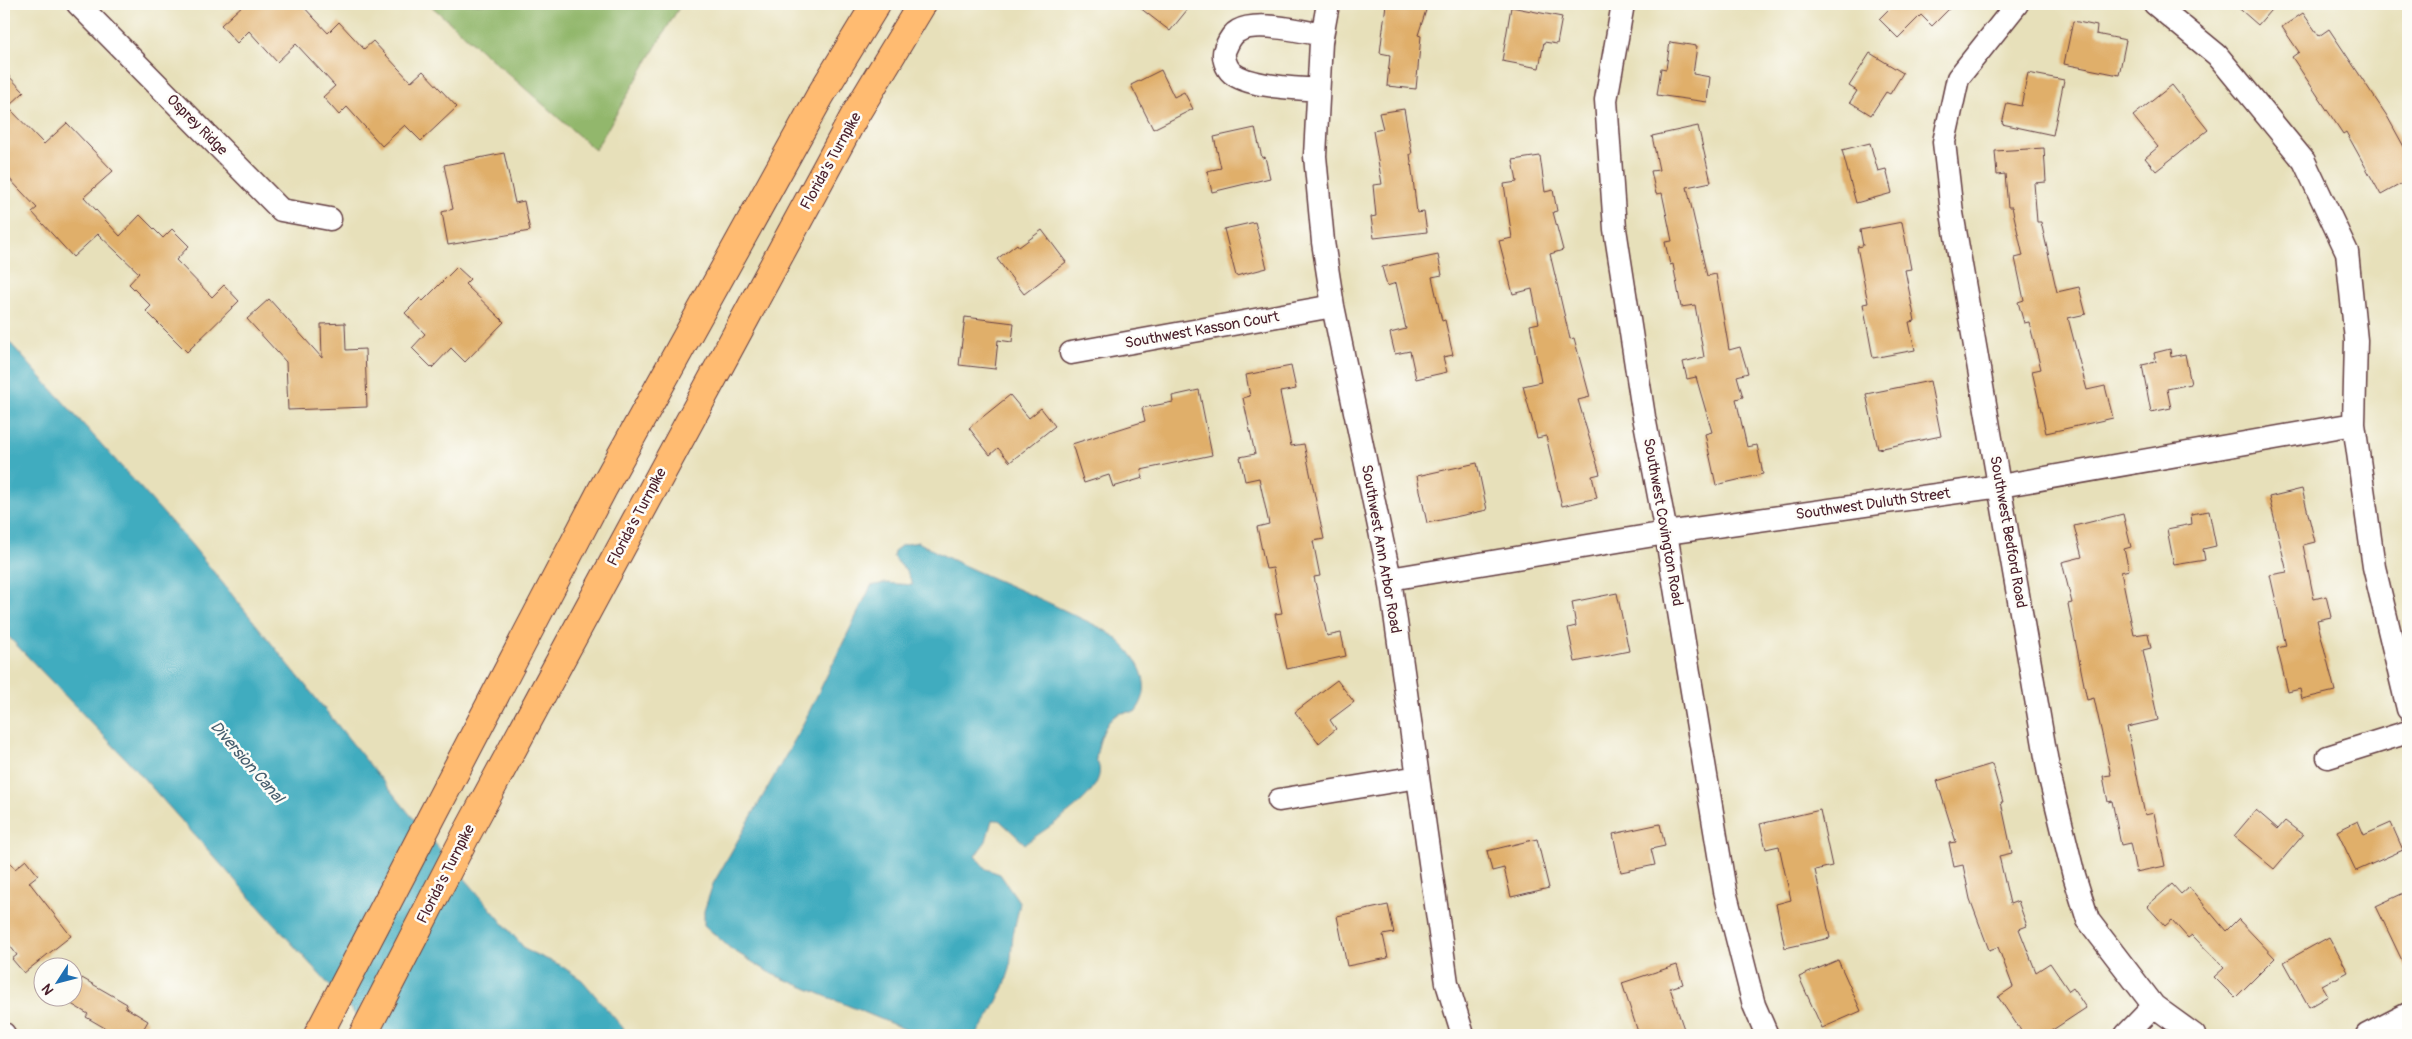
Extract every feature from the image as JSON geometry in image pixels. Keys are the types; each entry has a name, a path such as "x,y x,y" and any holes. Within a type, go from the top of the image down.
{"highway":[{"path":"318,1035 602,490 820,96 876,4"},
{"name":"Florida's Turnpike","path":"363,1035 466,835 855,115 922,4"}],"street":[{"name":"Osprey Ridge","path":"78,4 281,210 330,219"},
{"name":"Southwest Ann Arbor Road","path":"1328,4 1322,35 1315,156 1324,242 1333,306 1390,579 1408,720 1418,777 1447,983 1463,1035"},
{"name":"Southwest Covington Road","path":"1623,4 1606,100 1615,229 1644,417 1666,533 1724,891 1754,1005 1767,1035"},
{"name":"Southwest Bedford Road","path":"2017,4 1958,78 1944,142 1952,213 2048,774 2073,872 2088,920 2154,1006 2194,1035"},
{"path":"2155,4 2217,56 2304,162 2347,252 2356,340 2354,424 2374,567 2408,709"},
{"path":"1318,90 1245,79 1233,73 1226,65 1224,51 1231,37 1244,29 1258,27 1290,29 1322,35"},
{"name":"Southwest Kasson Court","path":"1071,353 1333,306"},
{"name":"Southwest Duluth Street","path":"1390,579 1666,533 2000,486 2354,424"},
{"path":"2328,757 2408,732"},
{"path":"1278,800 1418,777"},
{"path":"2126,1035 2154,1006"},
{"path":"2367,1035 2408,1014"}],"green space":[{"path":"429,4 681,4 595,150"}],"water":[{"name":"Diversion Canal","path":"4,336 191,544 408,812 526,950 560,965 582,980 629,1035 374,1035 128,761 4,632"},
{"path":"918,542 1107,631 1132,655 1142,673 1144,682 1141,702 1135,712 1119,714 1109,721 1105,727 1096,760 1099,771 1096,783 1075,807 1025,844 999,820 992,820 986,841 975,856 986,869 1000,874 1020,903 1013,935 1010,969 1004,987 991,1013 976,1035 919,1035 772,974 731,949 704,925 704,911 713,884 798,734 871,586 885,583 913,585 907,572 893,557 894,551 902,545"}],"building":[{"path":"244,4 301,4 328,33 339,22 364,49 373,41 411,82 423,71 457,107 421,141 405,125 382,146 347,107 339,115 323,97 335,86 296,44 277,62 249,31 237,43 221,25"},
{"path":"1135,4 1192,4 1170,31"},
{"path":"1386,4 1428,4 1418,35 1421,36 1416,89 1387,86 1390,55 1380,53"},
{"path":"1894,4 1954,4 1932,26 1921,15 1898,38 1879,19"},
{"path":"2234,4 2276,4 2258,25"},
{"path":"1511,7 1562,17 1557,44 1544,42 1539,68 1502,61"},
{"path":"2303,13 2319,36 2329,29 2387,116 2408,154 2408,180 2381,195 2346,132 2343,134 2292,57 2299,52 2282,27"},
{"path":"2073,21 2097,26 2096,34 2126,40 2119,75 2064,64"},
{"path":"1670,42 1697,46 1693,74 1710,77 1707,102 1657,95 1661,68 1666,69"},
{"path":"1870,53 1903,73 1890,94 1886,92 1871,115 1850,102 1857,91 1849,86"},
{"path":"1161,70 1174,97 1184,92 1193,109 1153,129 1131,85"},
{"path":"4,71 24,92 8,107 44,144 67,123 113,171 84,197 120,236 140,215 163,238 172,229 189,246 176,260 212,297 224,285 239,301 187,352 146,311 151,306 129,284 139,273 98,234 73,257 32,212 37,208 4,173"},
{"path":"2028,73 2064,80 2053,135 2002,124 2007,103 2021,106"},
{"path":"2172,85 2208,130 2156,171 2145,158 2158,147 2133,116"},
{"path":"1404,109 1412,154 1410,154 1417,213 1424,212 1427,232 1374,238 1371,217 1376,216 1373,185 1382,184 1373,131 1383,129 1379,113"},
{"path":"1698,126 1711,182 1687,187 1707,276 1716,274 1729,350 1740,347 1748,373 1737,376 1743,397 1736,399 1747,447 1757,445 1763,474 1716,485 1705,434 1712,432 1696,377 1687,379 1683,362 1704,357 1695,305 1681,307 1673,264 1670,265 1665,242 1672,241 1662,193 1656,194 1651,171 1659,170 1652,136"},
{"path":"1255,128 1262,158 1265,157 1270,178 1212,192 1207,171 1221,168 1214,137"},
{"path":"1870,143 1878,171 1886,169 1892,193 1856,203 1842,150"},
{"path":"2044,148 2046,182 2034,183 2037,222 2041,222 2057,292 2079,287 2086,314 2068,318 2087,390 2105,386 2113,418 2046,433 2032,371 2041,369 2029,322 2024,323 2018,302 2024,300 2015,258 2023,256 2012,207 2008,207 2005,174 1997,175 1995,151"},
{"path":"504,153 515,203 524,201 530,231 448,245 442,212 453,209 444,165"},
{"path":"1540,156 1545,192 1553,190 1557,211 1553,212 1563,250 1550,254 1570,339 1574,338 1590,397 1578,400 1600,474 1592,476 1597,498 1562,506 1546,436 1537,438 1523,386 1541,382 1530,325 1539,323 1532,289 1513,294 1499,241 1512,238 1504,184 1517,182 1513,160"},
{"path":"1255,222 1267,268 1236,276 1224,229"},
{"path":"1902,222 1911,269 1905,270 1915,321 1909,322 1915,350 1873,358 1863,304 1868,303 1857,247 1863,246 1860,230"},
{"path":"1042,230 1066,262 1024,294 997,259 1017,244 1019,247"},
{"path":"1438,255 1442,275 1432,277 1442,321 1445,320 1453,355 1443,357 1447,372 1416,379 1410,351 1395,354 1390,333 1406,329 1396,283 1387,286 1382,267"},
{"path":"457,267 470,279 465,284 504,322 465,362 451,348 432,368 412,348 425,334 405,313 420,298 423,301"},
{"path":"269,299 322,358 321,324 345,323 346,350 365,349 367,407 288,410 286,362 247,319"},
{"path":"965,317 1014,323 1012,342 998,340 995,369 959,365"},
{"path":"2170,349 2171,357 2185,354 2191,384 2167,389 2171,408 2151,412 2142,365 2156,362 2154,353"},
{"path":"1291,366 1296,389 1280,392 1291,446 1304,444 1324,539 1313,541 1320,576 1314,577 1327,636 1341,633 1346,656 1287,669 1275,614 1282,613 1273,568 1266,569 1257,527 1269,524 1259,478 1245,481 1240,457 1255,454 1243,398 1250,396 1246,375"},
{"path":"1930,381 1941,436 1878,449 1866,394"},
{"path":"1199,390 1212,455 1141,470 1143,478 1113,487 1109,475 1084,483 1072,444 1145,421 1142,408 1173,402 1172,396"},
{"path":"1010,395 1029,418 1041,408 1055,426 1010,462 998,448 990,455 969,428"},
{"path":"1477,463 1487,510 1427,523 1417,476"},
{"path":"2302,489 2315,542 2303,545 2314,599 2326,596 2331,617 2317,620 2335,691 2302,699 2300,689 2288,692 2277,648 2286,646 2270,575 2287,572 2269,497"},
{"path":"2209,511 2216,546 2203,549 2205,560 2174,565 2167,529 2192,524 2191,514"},
{"path":"2123,514 2131,547 2124,549 2129,570 2121,572 2134,635 2148,633 2151,648 2143,650 2158,720 2127,727 2145,815 2154,813 2165,866 2136,872 2130,843 2121,845 2112,801 2108,802 2103,776 2111,775 2094,698 2087,700 2068,604 2072,603 2062,562 2082,557 2074,526"},
{"path":"1617,593 1629,651 1575,662 1568,628 1576,626 1572,602"},
{"path":"1337,680 1354,702 1330,720 1336,729 1319,743 1295,712"},
{"path":"1992,764 2003,802 2001,802 2012,853 1999,856 2010,904 2018,901 2027,926 2019,929 2036,972 2050,963 2069,991 2073,988 2086,1008 2045,1035 2024,1035 1998,997 2013,987 1998,947 1989,950 1970,899 1963,865 1954,867 1949,843 1956,842 1937,781"},
{"path":"1820,810 1832,866 1815,870 1830,938 1785,948 1776,904 1791,900 1779,846 1766,849 1760,824"},
{"path":"2256,810 2278,829 2285,821 2303,835 2274,869 2234,836"},
{"path":"2358,821 2364,835 2391,823 2403,850 2356,871 2337,831"},
{"path":"1660,824 1665,846 1651,849 1655,865 1621,872 1613,834"},
{"path":"1537,839 1549,888 1511,897 1504,868 1492,871 1487,851"},
{"path":"4,855 15,869 26,860 38,875 29,882 71,936 46,956 32,956 32,967 24,973 12,959 17,955 4,938"},
{"path":"2172,884 2181,894 2189,887 2226,931 2238,919 2275,958 2235,998 2214,977 2224,968 2192,935 2188,938 2172,920 2165,926 2147,906"},
{"path":"2408,891 2408,973 2376,906"},
{"path":"1388,905 1394,933 1383,935 1388,958 1347,966 1337,916"},
{"path":"2329,937 2348,972 2322,986 2328,996 2309,1007 2284,962"},
{"path":"1838,960 1861,1011 1822,1028 1799,977"},
{"path":"1677,965 1683,984 1670,988 1686,1035 1639,1035 1622,983"},
{"path":"82,978 127,1004 125,1007 148,1021 140,1035 117,1035 86,1017 88,1014 75,1006 82,1006"}]}
